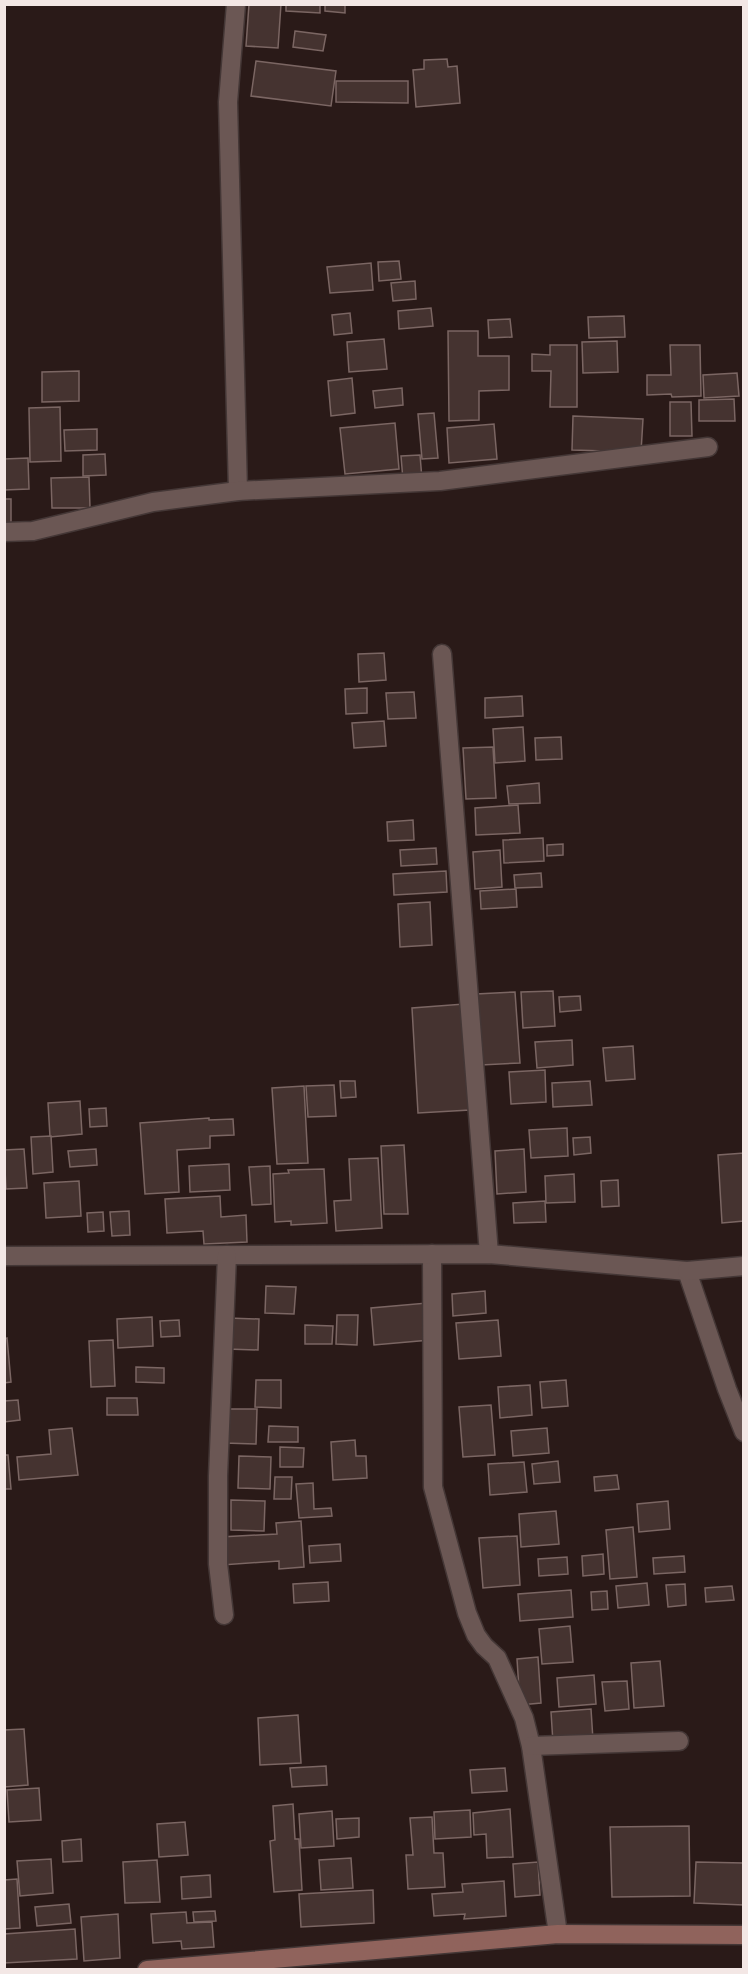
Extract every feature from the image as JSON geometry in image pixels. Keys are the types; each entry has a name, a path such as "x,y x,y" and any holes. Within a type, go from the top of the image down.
{"main road":[{"path":"147,1970 558,1934 744,1935"}],"street":[{"path":"236,4 228,102 238,492"},
{"path":"4,532 33,531 153,501 238,492 440,481 708,447"},
{"path":"442,654 489,1254"},
{"path":"432,1254 434,1487 467,1613 476,1635 497,1658 524,1718 531,1746 558,1934"},
{"path":"4,1256 489,1254 687,1271 744,1266"},
{"path":"224,1614 218,1564 218,1476 227,1255"},
{"path":"687,1271 744,1432"},
{"path":"531,1746 679,1741"}],"building":[{"path":"249,4 281,4 278,48 246,46"},
{"path":"286,4 320,4 320,13 286,11"},
{"path":"325,4 345,4 345,13 325,11"},
{"path":"295,31 326,35 323,51 293,47"},
{"path":"447,59 448,67 457,66 460,103 416,107 413,70 424,69 424,60"},
{"path":"256,61 336,71 331,106 251,96"},
{"path":"336,81 408,81 408,103 336,102"},
{"path":"399,261 401,279 379,281 378,262"},
{"path":"371,263 373,290 330,293 327,267"},
{"path":"415,281 416,299 393,301 391,283"},
{"path":"431,308 433,326 399,329 398,311"},
{"path":"350,313 352,333 334,335 332,315"},
{"path":"624,316 625,337 589,338 588,317"},
{"path":"510,319 512,337 489,338 488,320"},
{"path":"448,331 478,331 478,356 509,356 509,390 479,391 479,420 449,421"},
{"path":"384,339 387,369 349,372 347,342"},
{"path":"617,341 618,372 583,373 582,342"},
{"path":"550,345 577,345 577,407 550,407 551,371 532,371 532,354 550,355"},
{"path":"670,345 700,345 701,396 647,395 647,375 671,375"},
{"path":"79,371 79,401 42,402 42,372"},
{"path":"737,373 739,396 704,398 703,375"},
{"path":"352,378 355,413 331,416 328,381"},
{"path":"402,388 403,405 375,408 373,391"},
{"path":"734,399 735,421 699,421 699,400"},
{"path":"670,402 691,402 692,436 670,436"},
{"path":"60,407 61,461 30,462 29,408"},
{"path":"434,413 438,458 422,459 418,414"},
{"path":"573,416 643,419 641,452 572,450"},
{"path":"395,423 399,469 345,474 340,428"},
{"path":"494,424 497,459 449,463 447,428"},
{"path":"97,429 97,450 65,451 64,430"},
{"path":"105,454 106,475 83,476 83,455"},
{"path":"420,455 422,479 403,480 401,456"},
{"path":"28,458 29,489 4,490 4,459"},
{"path":"89,477 90,508 52,508 51,478"},
{"path":"4,499 11,499 11,523 4,523"},
{"path":"384,653 386,680 359,682 358,654"},
{"path":"367,688 367,713 346,714 345,689"},
{"path":"414,692 416,718 388,719 386,693"},
{"path":"522,696 523,716 485,718 485,698"},
{"path":"384,721 386,746 354,748 352,723"},
{"path":"523,727 525,761 495,763 493,729"},
{"path":"561,737 562,759 536,760 535,738"},
{"path":"493,747 496,798 466,799 463,748"},
{"path":"539,783 540,803 509,804 507,786"},
{"path":"518,805 520,833 476,835 475,808"},
{"path":"413,820 414,840 388,841 387,822"},
{"path":"543,838 544,861 504,863 503,840"},
{"path":"563,844 563,855 547,856 547,845"},
{"path":"436,848 437,864 401,866 400,850"},
{"path":"500,850 502,887 475,889 473,852"},
{"path":"446,871 447,892 394,895 393,874"},
{"path":"541,873 542,887 515,888 514,875"},
{"path":"516,889 517,907 481,909 480,891"},
{"path":"430,902 432,945 400,947 398,904"},
{"path":"553,991 555,1026 523,1028 521,992"},
{"path":"515,992 520,1063 481,1065 476,994"},
{"path":"580,996 581,1010 560,1012 559,997"},
{"path":"464,1004 470,1110 418,1113 412,1008"},
{"path":"572,1040 573,1065 537,1068 535,1042"},
{"path":"633,1046 635,1079 606,1081 603,1048"},
{"path":"545,1070 546,1102 511,1104 509,1072"},
{"path":"340,1081 355,1081 356,1097 341,1098"},
{"path":"590,1081 592,1105 553,1107 552,1083"},
{"path":"334,1085 336,1116 308,1117 306,1086"},
{"path":"304,1086 308,1163 277,1164 272,1088"},
{"path":"80,1101 82,1134 50,1137 48,1103"},
{"path":"106,1108 107,1126 90,1127 89,1109"},
{"path":"209,1118 209,1120 233,1119 234,1135 210,1136 210,1148 177,1150 179,1192 145,1194 140,1123"},
{"path":"567,1128 568,1156 531,1158 529,1130"},
{"path":"51,1136 53,1172 33,1174 31,1137"},
{"path":"590,1137 591,1153 574,1155 573,1138"},
{"path":"404,1145 408,1214 384,1214 381,1146"},
{"path":"24,1149 27,1188 6,1189 4,1150"},
{"path":"96,1149 97,1165 70,1167 68,1151"},
{"path":"524,1149 526,1192 497,1194 495,1151"},
{"path":"744,1153 744,1221 722,1223 718,1155"},
{"path":"378,1158 382,1228 336,1231 334,1201 351,1200 349,1159"},
{"path":"229,1164 230,1190 190,1192 189,1166"},
{"path":"270,1166 271,1204 252,1205 249,1167"},
{"path":"324,1169 327,1223 291,1225 291,1221 275,1222 273,1174 289,1173 288,1170"},
{"path":"574,1174 575,1202 546,1203 545,1176"},
{"path":"618,1180 619,1206 602,1207 601,1181"},
{"path":"79,1181 81,1216 46,1218 44,1183"},
{"path":"220,1196 221,1217 246,1215 247,1242 204,1244 203,1231 167,1233 165,1199"},
{"path":"545,1201 546,1222 514,1223 513,1203"},
{"path":"129,1211 130,1235 112,1236 110,1212"},
{"path":"103,1212 104,1231 88,1232 87,1213"},
{"path":"266,1286 296,1287 294,1314 265,1313"},
{"path":"485,1291 486,1313 453,1316 452,1294"},
{"path":"427,1303 430,1340 374,1345 371,1308"},
{"path":"337,1315 358,1315 357,1345 336,1344"},
{"path":"152,1317 153,1346 118,1348 117,1319"},
{"path":"228,1318 259,1319 258,1350 227,1349"},
{"path":"179,1320 180,1336 161,1337 160,1321"},
{"path":"498,1320 501,1356 459,1359 456,1323"},
{"path":"305,1325 333,1326 332,1344 305,1344"},
{"path":"7,1338 11,1382 4,1383 4,1339"},
{"path":"113,1340 115,1386 91,1387 89,1341"},
{"path":"136,1367 164,1368 164,1383 136,1382"},
{"path":"256,1380 281,1380 281,1408 255,1407"},
{"path":"566,1380 568,1406 542,1408 540,1382"},
{"path":"530,1385 532,1415 500,1418 498,1387"},
{"path":"107,1398 137,1398 138,1415 107,1415"},
{"path":"18,1400 20,1420 4,1422 4,1401"},
{"path":"491,1405 495,1455 463,1457 459,1407"},
{"path":"225,1409 257,1409 256,1444 224,1443"},
{"path":"269,1426 298,1427 298,1442 268,1442"},
{"path":"72,1428 78,1475 19,1480 17,1457 51,1454 49,1430"},
{"path":"547,1428 549,1453 513,1456 511,1431"},
{"path":"355,1440 356,1456 366,1456 367,1478 333,1480 331,1442"},
{"path":"280,1447 304,1448 303,1467 280,1467"},
{"path":"4,1455 8,1455 11,1489 4,1489"},
{"path":"239,1456 271,1457 270,1489 238,1488"},
{"path":"558,1461 560,1482 534,1484 532,1464"},
{"path":"524,1462 527,1492 490,1495 488,1464"},
{"path":"617,1475 619,1489 595,1491 594,1477"},
{"path":"275,1477 292,1477 291,1499 274,1499"},
{"path":"313,1483 314,1509 331,1508 332,1516 299,1518 296,1484"},
{"path":"231,1500 265,1501 264,1531 231,1530"},
{"path":"668,1501 670,1529 639,1532 637,1504"},
{"path":"556,1511 559,1544 521,1547 519,1514"},
{"path":"301,1521 304,1567 279,1569 279,1561 222,1565 220,1537 277,1534 276,1523"},
{"path":"633,1527 637,1577 610,1579 606,1530"},
{"path":"517,1536 520,1585 483,1588 479,1538"},
{"path":"340,1544 341,1561 310,1563 309,1546"},
{"path":"603,1554 604,1574 583,1576 582,1556"},
{"path":"684,1556 685,1572 654,1574 653,1558"},
{"path":"567,1557 568,1574 539,1576 538,1559"},
{"path":"328,1582 329,1601 294,1603 293,1584"},
{"path":"647,1583 649,1605 618,1608 616,1586"},
{"path":"685,1584 686,1605 668,1607 666,1585"},
{"path":"732,1586 734,1600 706,1602 705,1588"},
{"path":"571,1590 573,1617 520,1621 518,1594"},
{"path":"607,1591 608,1609 592,1610 591,1592"},
{"path":"570,1626 573,1662 542,1664 539,1629"},
{"path":"538,1657 541,1703 520,1705 517,1659"},
{"path":"660,1661 664,1706 634,1708 631,1663"},
{"path":"594,1675 596,1704 559,1707 557,1678"},
{"path":"627,1681 629,1709 605,1711 602,1682"},
{"path":"591,1709 593,1740 553,1743 551,1712"},
{"path":"298,1715 301,1763 260,1765 258,1718"},
{"path":"24,1729 28,1785 4,1787 4,1730"},
{"path":"326,1766 327,1785 292,1787 290,1768"},
{"path":"505,1768 507,1791 472,1793 470,1770"},
{"path":"39,1788 41,1820 9,1822 7,1790"},
{"path":"293,1804 295,1839 299,1839 302,1890 274,1892 270,1841 275,1840 273,1806"},
{"path":"510,1809 513,1857 487,1858 486,1834 474,1835 473,1813"},
{"path":"470,1810 471,1837 435,1839 434,1812"},
{"path":"332,1811 334,1846 301,1848 299,1814"},
{"path":"432,1817 434,1853 443,1853 445,1887 408,1889 406,1855 413,1855 410,1818"},
{"path":"359,1818 359,1837 337,1839 336,1819"},
{"path":"185,1822 188,1855 159,1857 157,1824"},
{"path":"689,1826 690,1896 612,1897 610,1827"},
{"path":"81,1839 82,1861 63,1862 62,1841"},
{"path":"351,1858 353,1888 321,1890 319,1860"},
{"path":"51,1859 53,1893 20,1896 17,1861"},
{"path":"157,1860 160,1902 125,1903 123,1862"},
{"path":"538,1862 540,1895 515,1897 513,1864"},
{"path":"696,1862 744,1863 744,1905 694,1903"},
{"path":"210,1875 211,1897 182,1899 181,1877"},
{"path":"17,1879 20,1928 4,1929 4,1880"},
{"path":"504,1881 506,1916 464,1919 465,1914 434,1916 432,1894 463,1892 462,1884"},
{"path":"373,1890 374,1923 301,1927 299,1894"},
{"path":"69,1904 71,1923 37,1926 35,1907"},
{"path":"215,1911 216,1921 194,1922 193,1912"},
{"path":"186,1912 187,1923 212,1922 214,1947 182,1949 181,1941 153,1943 151,1914"},
{"path":"118,1914 120,1958 84,1961 81,1917"},
{"path":"75,1929 77,1959 4,1963 4,1934"}]}
